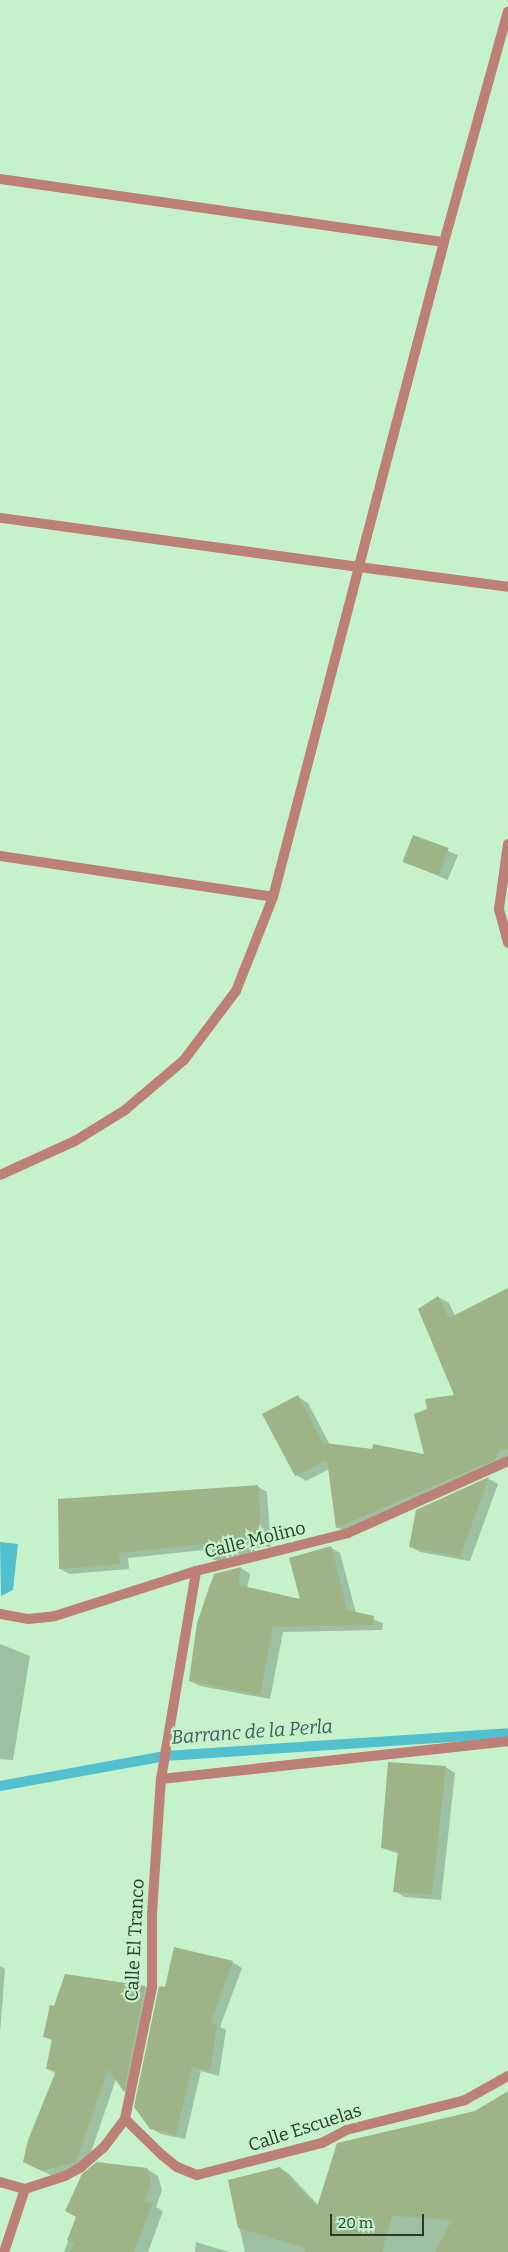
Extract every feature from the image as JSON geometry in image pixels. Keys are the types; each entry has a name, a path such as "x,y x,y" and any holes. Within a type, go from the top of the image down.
{"street":[{"path":"0,1175 75,1141 125,1110 184,1060 236,991 273,897 444,242 508,12"},
{"path":"0,179 444,242"},
{"path":"0,518 508,587"},
{"path":"508,844 499,909 508,943"},
{"path":"0,856 273,897"},
{"name":"Calle Molino","path":"0,1614 28,1619 55,1616 196,1571 348,1533 508,1461"},
{"name":"Calle El Tranco","path":"25,2189 58,2179 82,2167 104,2147 125,2119 152,1987 152,1913 161,1780 196,1571"},
{"path":"161,1780 508,1741"},
{"name":"Calle Escuelas","path":"125,2119 177,2167 197,2175 322,2143 346,2130 465,2100 508,2076"},
{"path":"0,2182 25,2189 4,2252"}],"water":[{"path":"0,1542 18,1544 13,1590 1,1596"}],"building":[{"path":"413,835 449,848 439,875 403,862"},
{"path":"508,1288 508,1449 499,1450 496,1459 336,1528 327,1460 295,1476 262,1414 298,1395 325,1447 325,1443 372,1449 373,1444 424,1454 414,1414 427,1409 425,1399 454,1395 418,1309 438,1296 449,1318"},
{"path":"489,1477 460,1557 409,1547 416,1510"},
{"path":"258,1485 262,1542 245,1543 243,1552 213,1560 211,1543 119,1553 120,1564 59,1569 58,1499"},
{"path":"331,1546 347,1610 374,1616 373,1625 273,1627 260,1695 189,1681 197,1623 214,1574 241,1567 238,1585 300,1599 289,1558"},
{"path":"388,1762 446,1766 432,1895 393,1892 398,1851 381,1848"},
{"path":"174,1947 233,1961 211,2022 217,2024 210,2071 192,2067 176,2135 150,2129 134,2107 159,1986 165,1987"},
{"path":"65,1974 145,1986 124,2092 108,2069 76,2162 42,2171 23,2162 28,2140 56,2071 46,2069 52,2039 43,2037 50,2005 54,2006"},
{"path":"508,2091 508,2252 435,2252 452,2220 392,2216 382,2252 304,2252 306,2248 238,2228 228,2180 280,2167 317,2207 337,2143 475,2111"},
{"path":"97,2162 147,2168 151,2183 145,2201 152,2204 134,2252 70,2252 74,2244 67,2240 76,2217 65,2211 82,2174"}],"waterway":[{"name":"Barranc de la Perla","path":"0,1786 165,1756 508,1733"}]}
